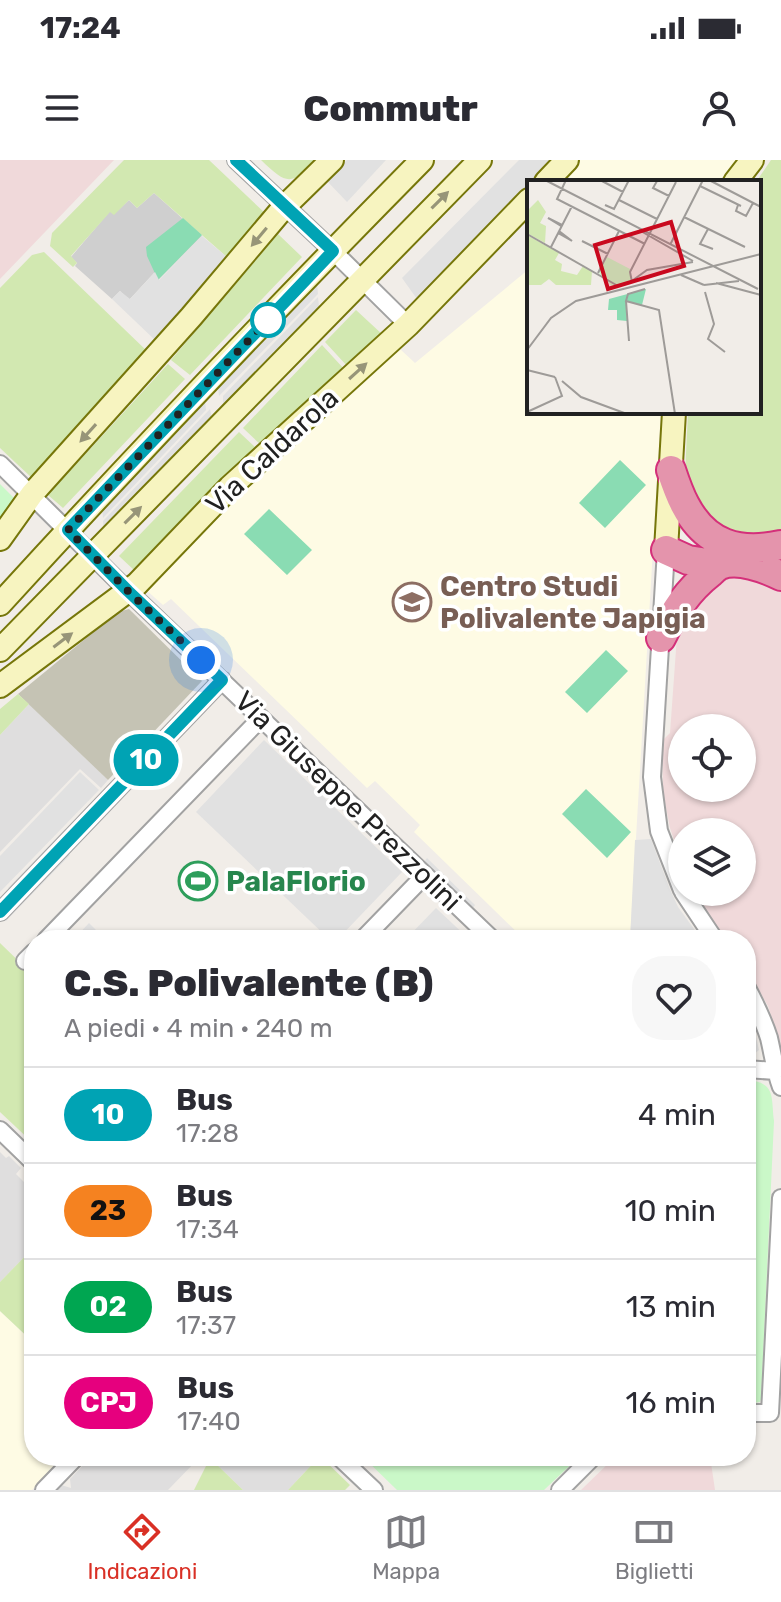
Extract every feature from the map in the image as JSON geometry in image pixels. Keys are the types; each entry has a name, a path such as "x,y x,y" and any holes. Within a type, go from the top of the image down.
{"highway":[{"path":"671,470 685,505 718,552"},
{"path":"666,550 687,539 741,563 765,568 781,576"},
{"path":"661,638 676,608 701,580 718,552 729,545 758,550 781,545"}],"street":[{"path":"236,160 408,325"},
{"path":"0,539 32,494 183,326 284,207 332,160"},
{"path":"0,604 422,160"},
{"name":"Via Caldarola","path":"0,650 480,160"},
{"path":"548,180 567,160"},
{"path":"737,180 752,160"},
{"name":"Via Caldarola","path":"0,686 137,584 230,487 408,325 527,202"},
{"path":"668,854 659,831 652,777 674,414"},
{"name":"Via Giuseppe Prezzolini","path":"0,464 128,591 483,930"},
{"path":"0,912 222,680"},
{"path":"56,930 261,718"},
{"path":"372,930 425,875"},
{"path":"693,906 708,930"},
{"path":"756,1004 781,1087"},
{"path":"756,1070 775,1071"},
{"path":"0,1130 24,1153"},
{"path":"756,1413 770,1413 781,1198"},
{"path":"44,1490 67,1466"},
{"path":"349,1466 374,1490"},
{"path":"560,1490 584,1466"}],"shaded area":[{"path":"0,160 114,160 0,279"},
{"path":"347,160 386,160 347,202 327,181"},
{"path":"519,160 552,160 531,180 527,180 527,186 417,299 402,278"},
{"path":"580,160 736,160 722,180 571,180 566,174"},
{"path":"154,193 202,236 158,280 154,273 129,300 120,291 112,299 75,266 77,263 71,257 110,211 114,214 129,200 137,208"},
{"path":"202,236 228,258 157,342 112,299 120,291 130,299 155,272 159,280"},
{"name":"Centro Studi Polivalente Japigia","path":"527,271 527,414 661,414 631,930 515,930 414,832 420,825 375,781 367,788 171,599 163,605 145,589 215,517 400,349 415,363"},
{"path":"317,284 318,294 219,396 218,387"},
{"path":"318,297 319,307 223,406 223,396"},
{"path":"205,401 206,410 103,518 102,508"},
{"path":"210,409 212,418 104,530 103,521"},
{"path":"731,571 781,586 781,1048 768,1006 756,986 756,930 719,930 703,906 756,906 756,818 668,818 663,792 662,741 668,735 668,802 756,802 756,714 671,714 678,622"},
{"path":"129,609 202,681 108,780 18,694 118,612"},
{"path":"29,704 108,780 101,788 80,769 0,852 0,735"},
{"path":"264,740 402,872 347,930 320,930 196,812"},
{"path":"80,772 99,790 0,892 0,856"},
{"path":"65,829 68,832 11,891 8,888"},
{"path":"651,839 668,884 668,906 678,906 695,930 630,930 635,840"},
{"path":"66,853 70,855 6,921 3,918"},
{"path":"427,858 475,905 473,908 424,862"},
{"path":"436,908 459,930 415,930"},
{"path":"89,923 96,930 82,930"},
{"path":"0,1152 21,1168 16,1174 24,1182 24,1257 0,1282"},
{"path":"0,1311 24,1334 24,1466 55,1466 32,1490 0,1490"},
{"path":"82,1466 191,1466 168,1490 56,1490 61,1485 71,1488 70,1479"},
{"path":"218,1466 311,1466 288,1490 243,1490"},
{"path":"606,1466 711,1466 715,1490 581,1490"}],"green space":[{"path":"124,160 209,160 266,214 228,258 154,193 137,208 129,200 114,215 110,212 71,256 77,263 73,267 50,246 52,233"},
{"path":"261,160 317,160 301,174 289,179 277,174"},
{"path":"771,160 781,160 781,536 757,541 704,523 685,474 688,414 761,414 761,180 757,180"},
{"path":"183,218 202,235 158,280 146,247"},
{"path":"278,234 302,257 190,375 171,360"},
{"path":"44,252 148,352 32,478 0,448 0,288 32,255"},
{"path":"356,310 383,335 348,367 325,342"},
{"path":"322,345 345,370 262,446 243,428"},
{"path":"168,364 185,379 63,508 48,495"},
{"path":"239,432 257,449 135,571 119,556"},
{"path":"620,460 646,485 605,528 579,503"},
{"path":"0,484 15,499 0,519"},
{"path":"269,509 312,550 287,575 244,534"},
{"path":"606,650 628,671 587,713 565,692"},
{"path":"18,694 29,704 0,735 0,709"},
{"path":"586,789 631,832 607,858 562,814"},
{"path":"0,943 24,966 24,1135 0,1112"},
{"path":"756,1081 770,1092 774,1121 760,1402 756,1403"},
{"path":"24,1257 24,1334 0,1311 0,1282"},
{"path":"206,1466 218,1466 243,1490 194,1490"},
{"path":"311,1466 330,1466 350,1485 345,1490 288,1490"},
{"path":"372,1466 569,1466 544,1490 397,1490"}],"bus line":[{"name":"10","path":"0,912 222,680 68,530 333,251 236,160"}],"place":[{"name":"Centro Studi Polivalente Japigia","path":"412,602"},
{"name":"PalaFlorio","path":"198,881"}],"route":[{"path":"201,660 68,530 268,320"}]}
